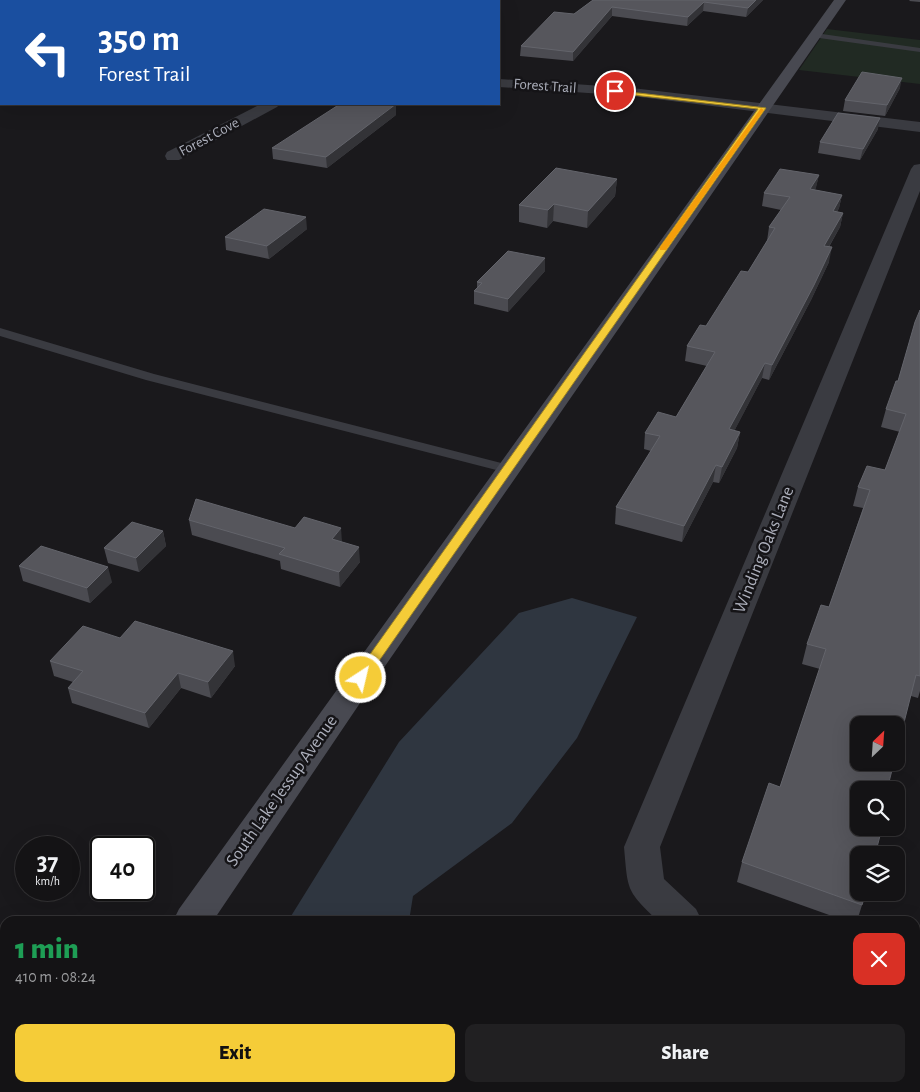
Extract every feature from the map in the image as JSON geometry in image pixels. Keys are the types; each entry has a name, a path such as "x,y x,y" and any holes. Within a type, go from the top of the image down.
{"street":[{"name":"South Lake Jessup Avenue","path":"195,916 762,108 840,0"},
{"name":"Forest Trail","path":"500,83 632,92 920,127"},
{"name":"Forest Cove","path":"173,156 270,105"},
{"name":"Winding Oaks Lane","path":"678,916 646,886 642,847 920,169"}],"lane":[{"path":"815,34 920,50"},
{"path":"0,332 150,377 508,469"}],"shaded area":[{"path":"827,29 920,40 920,84 799,70"},
{"path":"572,598 637,617 577,738 512,823 413,896 410,916 291,916 399,742 519,613"}],"building":[{"path":"593,0 756,0 748,8 704,2 688,17 612,7 573,52 521,46 554,12 574,14"},
{"path":"862,72 902,78 887,105 845,100"},
{"path":"338,105 395,105 326,157 272,148"},
{"path":"838,113 880,118 863,149 820,142"},
{"path":"556,168 617,179 588,211 554,204 548,210 519,205"},
{"path":"780,169 819,175 810,189 842,195 833,211 843,213 824,246 832,247 814,285 772,365 765,363 729,429 740,432 722,467 716,465 684,526 616,507 660,436 645,433 658,412 676,417 715,352 687,346 700,325 706,326 741,271 748,272 775,228 769,227 790,197 764,193"},
{"path":"264,209 306,217 267,246 225,237"},
{"path":"508,251 545,258 508,299 474,291 482,283 477,282"},
{"path":"920,310 920,676 916,675 905,718 905,716 850,716 850,771 892,771 889,781 850,781 850,836 880,836 877,846 850,846 850,901 742,862 769,783 780,787 826,649 807,644 821,605 829,607 870,490 858,487 867,466 885,470 906,414 886,409 896,381 898,381"},
{"path":"196,499 295,528 304,517 341,528 332,539 359,547 339,572 279,554 285,548 189,520"},
{"path":"132,522 163,531 136,558 104,548"},
{"path":"41,546 108,567 87,588 19,566"},
{"path":"135,621 233,651 208,682 178,673 145,713 68,688 83,671 50,661 83,626 120,638"},
{"path":"851,901 863,901 862,905"}],"slow traffic":[{"path":"663,249 761,110"}],"route":[{"path":"361,678 762,108 615,91"}]}
